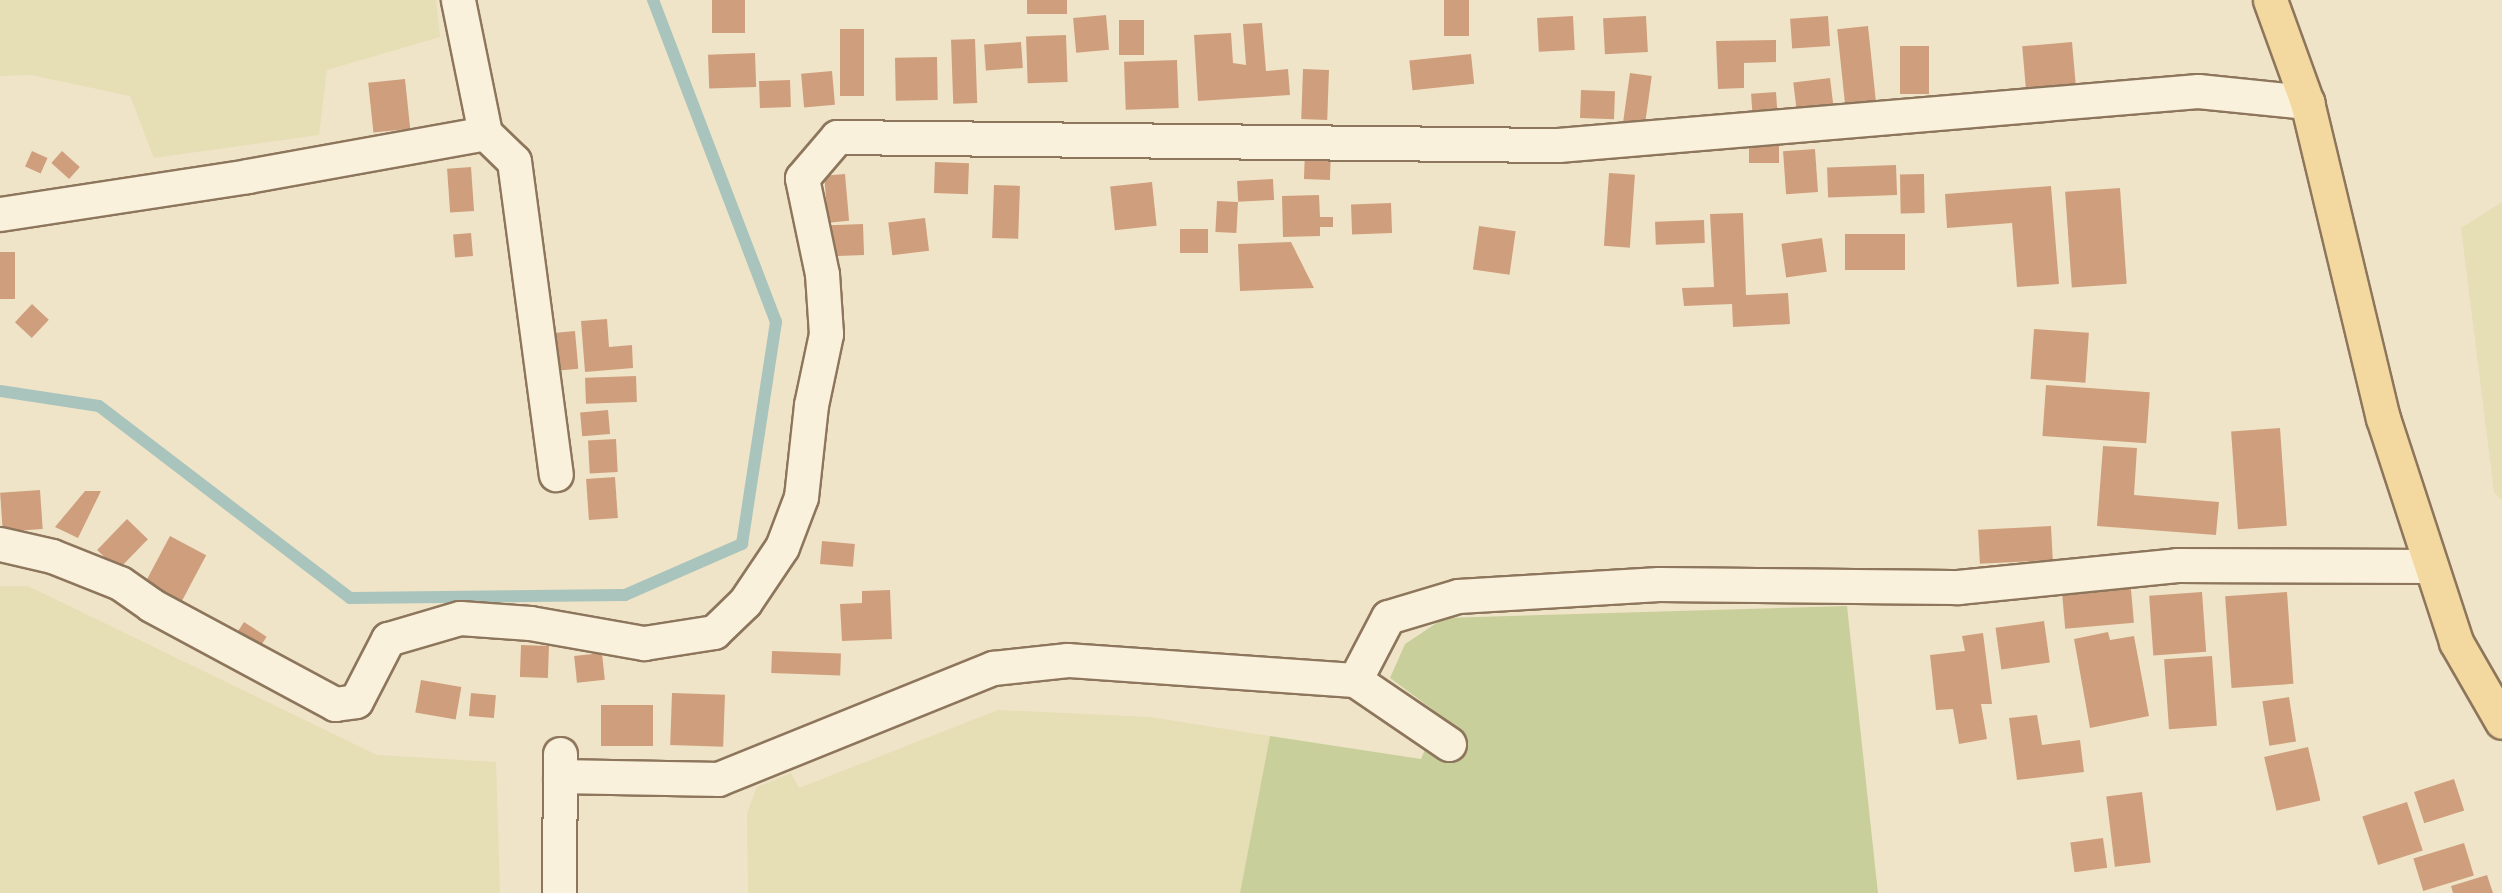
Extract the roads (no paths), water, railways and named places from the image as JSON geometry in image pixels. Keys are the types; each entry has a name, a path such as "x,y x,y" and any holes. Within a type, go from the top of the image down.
{"main road":[{"path":"2272,7 2307,102 2383,418 2456,642 2502,722"}],"street":[{"path":"458,0 485,133 514,161 556,474"},
{"path":"0,544 52,556 120,583 151,605 335,704 356,701 388,639 460,618 530,623 644,643 714,632 745,602 782,547 801,497 812,405 826,334 822,274 802,178 837,137 1558,145 2198,91 2307,102"},
{"path":"0,214 247,176 485,133"},
{"path":"1355,680 1388,617 1458,596 1659,584 1958,587 2177,566 2431,566"},
{"path":"559,893 560,764 718,778 1003,667 1068,660 1355,680 1449,744"}],"waterway":[{"path":"0,391 99,406 350,598 625,595 742,544 776,322 653,0"}]}
